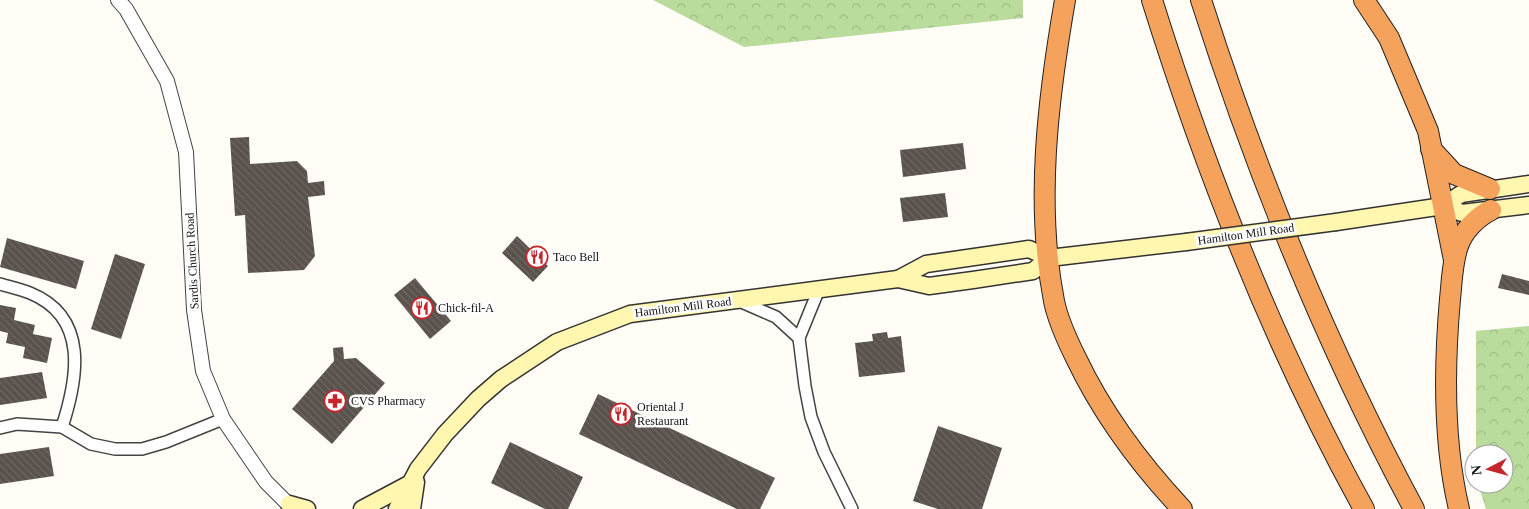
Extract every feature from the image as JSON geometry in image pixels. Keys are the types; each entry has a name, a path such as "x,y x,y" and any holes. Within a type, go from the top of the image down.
{"highway":[{"path":"1065,0 1047,143 1044,222 1054,302 1064,334 1086,379 1111,422 1136,457 1182,509"},
{"path":"1152,0 1171,60 1244,260 1322,431 1364,509"},
{"path":"1201,0 1271,197 1312,298 1365,412 1414,509"},
{"path":"1364,0 1389,38 1428,131 1454,260"},
{"path":"1431,149 1454,174 1490,189"},
{"path":"1459,509 1454,487 1449,439 1447,390 1448,325 1454,260 1459,244 1465,234 1477,220 1491,210"}],"main road":[{"name":"Hamilton Mill Road","path":"898,279 926,264 1029,249 1049,258 1186,242 1443,206 1461,194 1529,184"},
{"name":"Hamilton Mill Road","path":"1443,206 1462,213 1529,204"},
{"name":"Hamilton Mill Road","path":"397,509 418,469 445,434 478,399 501,378 557,342 630,314 898,279 928,286 973,280 1033,271 1049,258"},
{"path":"412,509 418,469"},
{"path":"362,509 410,484"},
{"path":"291,507 307,509"}],"street":[{"name":"Sardis Church Road","path":"118,0 126,9 167,81 186,152 194,310 203,371 223,419 266,482 291,507"},
{"path":"0,284 31,293 57,310 72,334 76,363 73,395 62,427"},
{"path":"819,289 799,338 811,417 824,452 852,509"},
{"path":"737,300 776,317 799,338"},
{"path":"0,428 17,424 62,427 91,444 115,449 142,449 166,442 223,419"}],"green space":[{"path":"653,0 1023,0 1023,18 744,47"},
{"path":"1529,326 1529,509 1486,509 1481,494 1514,494 1514,444 1476,444 1476,331"}],"building":[{"path":"249,137 250,164 297,161 307,171 308,183 324,181 325,195 308,197 315,256 304,270 248,273 245,215 235,216 230,138"},
{"path":"963,143 966,169 903,177 900,150"},
{"path":"945,193 948,217 903,222 900,198"},
{"path":"517,236 548,266 533,282 502,253"},
{"path":"7,238 84,261 76,289 0,267"},
{"path":"115,254 145,264 121,339 91,329"},
{"path":"1502,274 1529,281 1529,295 1498,288"},
{"name":"Chick-fil-A","path":"415,278 451,321 430,339 394,295"},
{"path":"0,305 16,308 14,320 35,325 33,334 52,338 47,363 23,358 25,347 6,343 8,333 0,331"},
{"path":"887,332 888,338 901,336 905,372 859,377 855,343 873,341 872,334"},
{"name":"CVS Pharmacy","path":"343,347 344,359 356,358 385,383 332,444 292,409 334,361 333,348"},
{"path":"42,372 47,398 0,405 0,378"},
{"path":"598,394 775,478 760,509 737,509 579,434"},
{"path":"938,426 1002,448 982,509 938,509 913,501"},
{"path":"510,442 583,477 568,509 545,509 491,483"},
{"path":"49,447 54,476 0,484 0,454"}],"place":[{"name":"Taco Bell","path":"537,257"},
{"name":"Chick-fil-A","path":"422,308"},
{"name":"CVS Pharmacy","path":"335,401"},
{"name":"Oriental J Restaurant","path":"621,414"}]}
